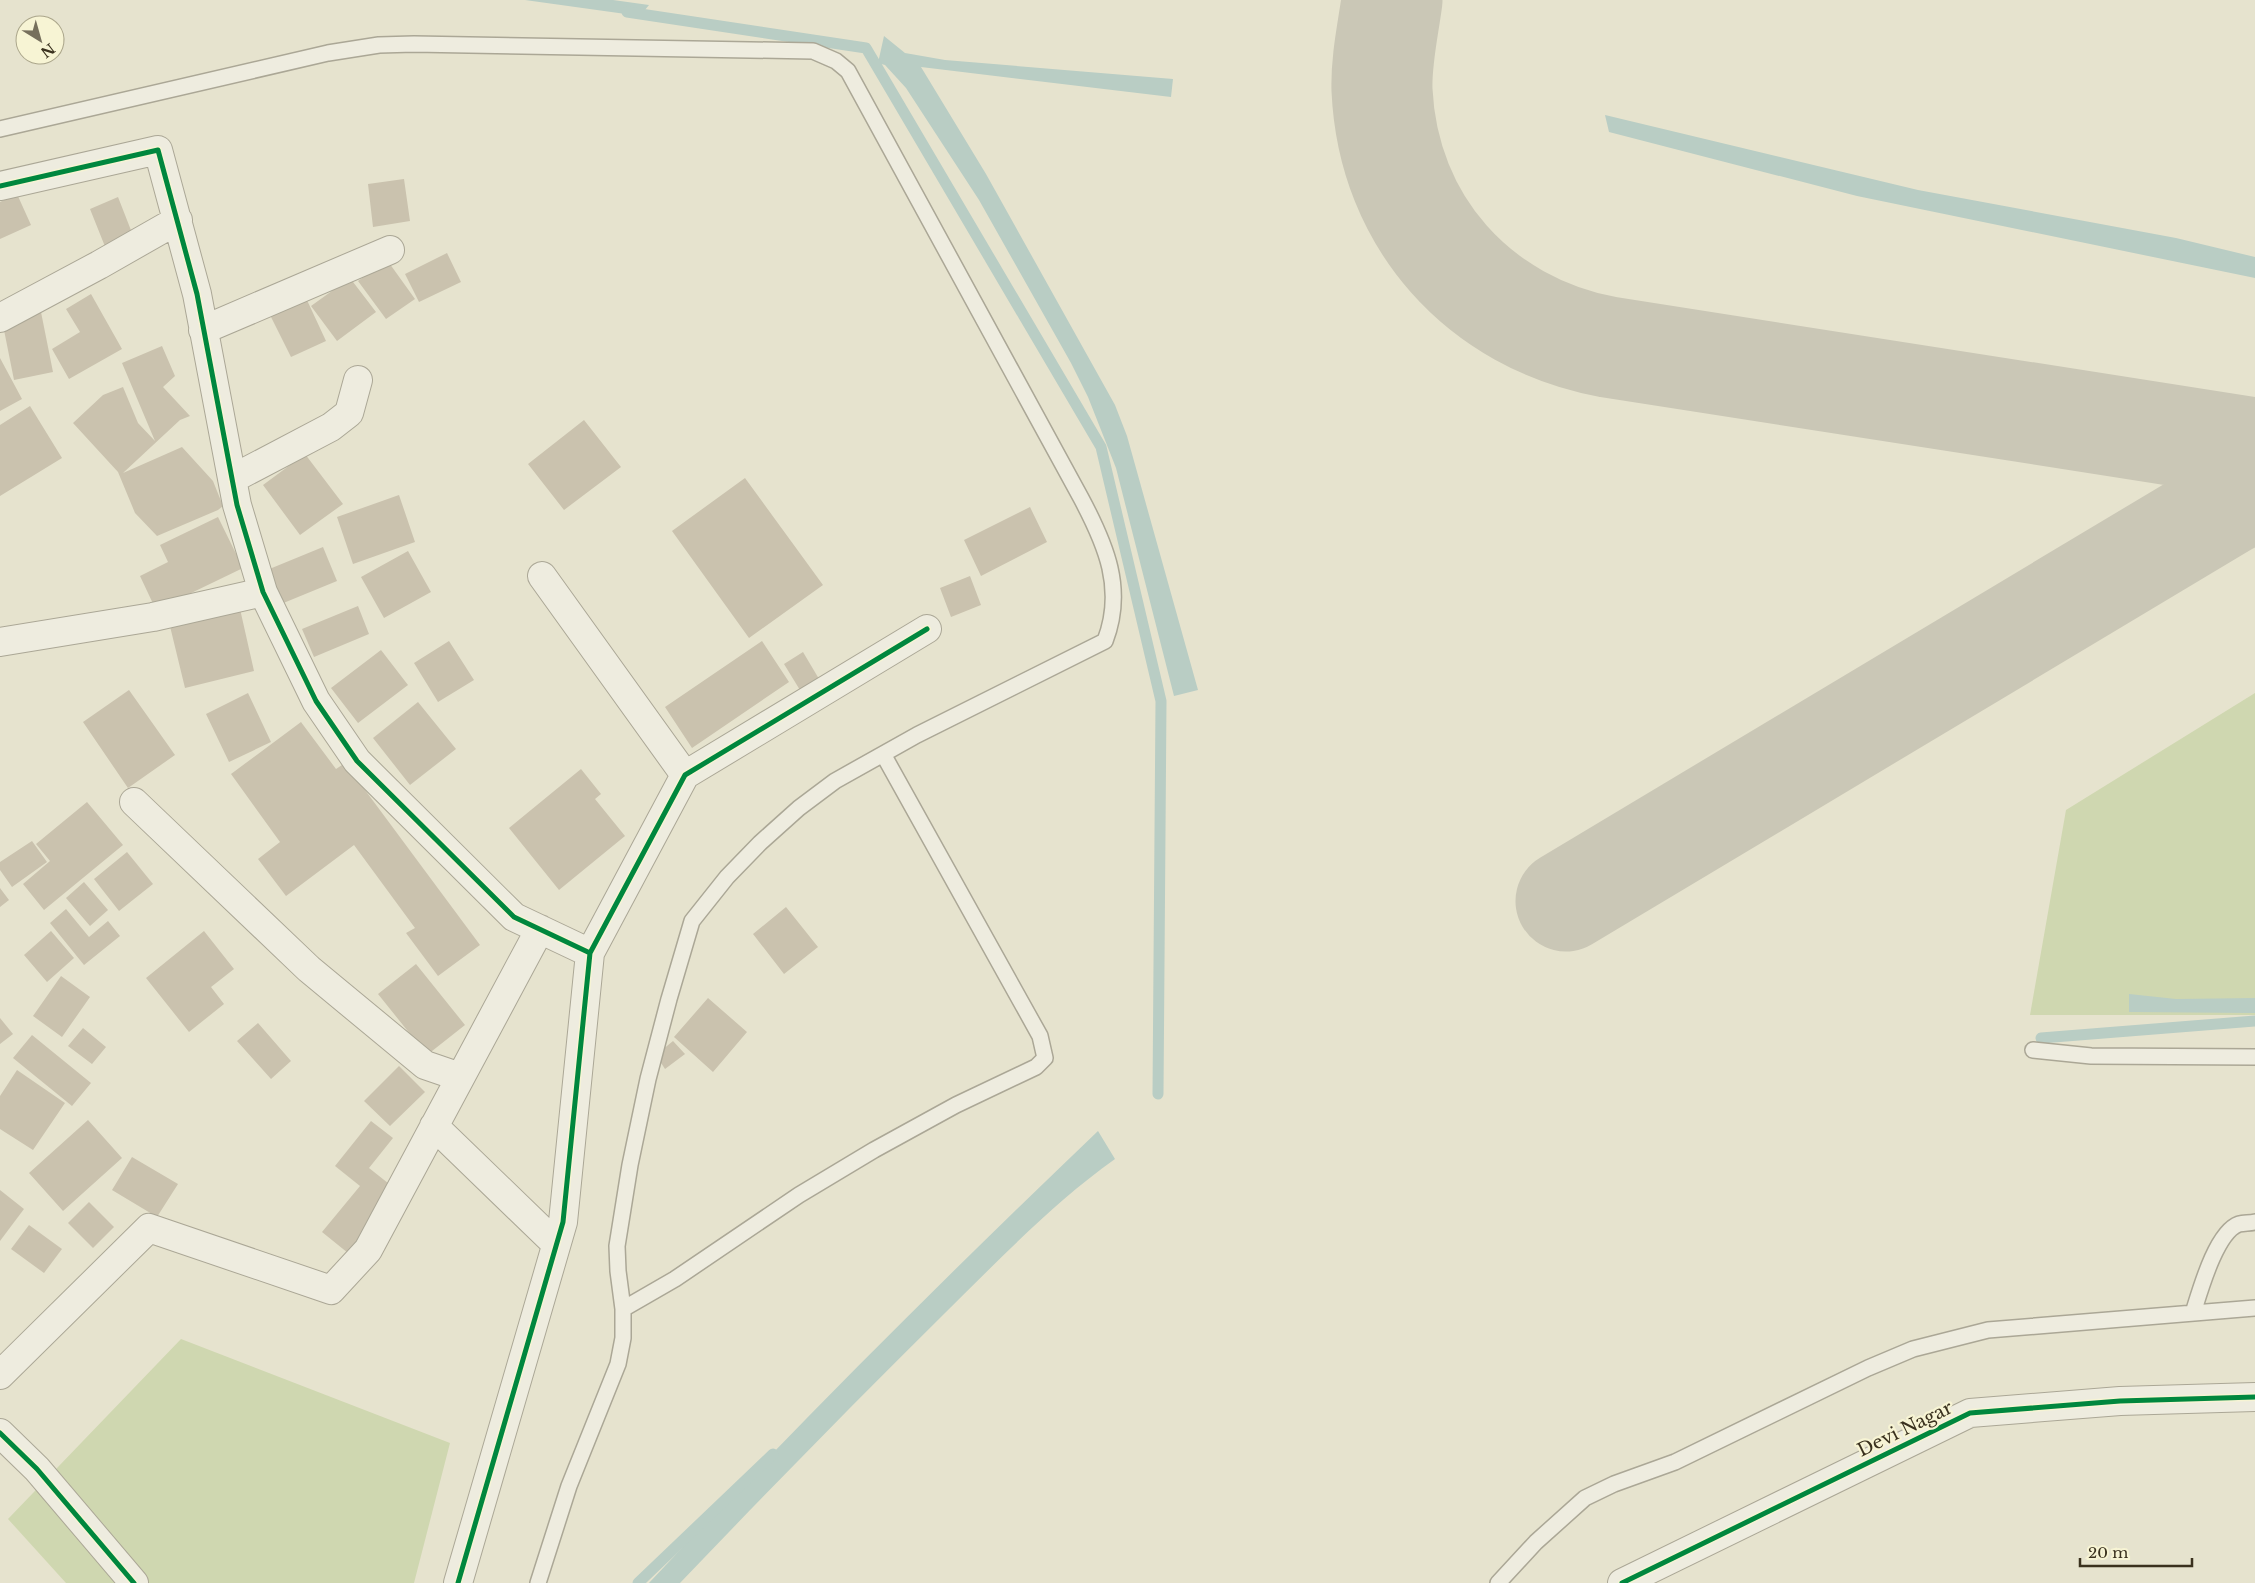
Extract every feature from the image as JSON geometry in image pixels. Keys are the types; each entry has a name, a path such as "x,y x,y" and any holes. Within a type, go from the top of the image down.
{"street":[{"path":"0,186 158,150 197,294 237,505 263,592 316,701 357,761 514,917 590,953"},
{"path":"0,318 99,266 178,220"},
{"path":"203,330 390,250"},
{"path":"232,479 331,427 349,413 358,380"},
{"path":"542,576 685,776"},
{"path":"0,642 153,617 263,592"},
{"path":"458,1583 563,1222 590,953 685,776 927,629"},
{"path":"134,802 309,970 425,1066 460,1077"},
{"path":"0,1375 150,1228 331,1290 368,1250 540,929"},
{"path":"434,1126 556,1244"},
{"name":"Devi Nagar","path":"1622,1583 1970,1413 2120,1402 2255,1397"},
{"path":"0,1433 37,1469 134,1583"}],"lane":[{"path":"0,130 328,53 379,45 813,51 836,61 848,71 1096,527 1108,561 1115,606 1105,641 883,754 835,781 799,808 760,843 727,877 692,921 650,1070 630,1165 617,1246 623,1309 623,1338 618,1364 569,1486 538,1583"},
{"path":"623,1309 675,1279 799,1194 956,1105 1036,1067 1045,1058 1040,1036 883,754"},
{"path":"2033,1050 2091,1056 2255,1057"},
{"path":"2193,1313 2206,1272 2227,1235 2239,1224 2255,1222"},
{"path":"1498,1583 1536,1542 1585,1498 1609,1486 1675,1462 1868,1368 1913,1349 1988,1330 2255,1308"}],"green space":[{"path":"2255,693 2255,1015 2030,1015 2066,810"},
{"path":"181,1339 450,1443 414,1583 66,1583 8,1519"}],"shaded area":[{"path":"525,0 613,0 649,5 640,16"},
{"path":"884,36 905,53 945,60 1173,79 1171,97 921,67 986,174 1115,405 1127,436 1198,690 1174,696 1116,468 1088,397 1071,363 979,200 906,88 885,65 878,63"},
{"path":"1605,115 1918,190 2176,238 2255,257 2255,278 1857,196 1609,132"},
{"path":"2129,994 2176,999 2255,998 2255,1013 2129,1012"},
{"path":"1098,1131 1115,1159 1070,1194 1006,1253 911,1346 680,1583 649,1583 870,1354"}],"building":[{"path":"404,179 410,221 373,227 368,184"},
{"path":"17,194 31,225 0,239 0,202"},
{"path":"118,197 134,238 106,249 90,209"},
{"path":"447,253 461,282 419,302 405,274"},
{"path":"387,260 415,299 386,319 358,281"},
{"path":"350,278 376,312 337,341 311,306"},
{"path":"91,294 122,349 69,379 52,349 80,332 66,309"},
{"path":"306,298 326,341 291,357 270,315"},
{"path":"41,312 53,372 14,380 2,320"},
{"path":"162,346 175,376 163,387 190,416 180,420 123,473 182,447 213,481 223,506 218,510 157,536 135,513 118,472 73,423 103,395 123,387 138,423 155,441 122,363"},
{"path":"0,358 22,399 0,411"},
{"path":"30,406 62,458 0,496 0,425"},
{"path":"584,420 621,467 564,510 528,464"},
{"path":"305,454 343,504 300,535 263,485"},
{"path":"745,478 823,585 749,638 672,531"},
{"path":"399,495 415,542 353,564 337,517"},
{"path":"1030,507 1047,542 981,576 964,540"},
{"path":"218,517 243,568 156,610 140,576 168,562 160,545"},
{"path":"323,547 337,581 281,604 267,570"},
{"path":"408,551 431,592 384,618 361,577"},
{"path":"970,576 981,605 951,617 940,588"},
{"path":"238,600 254,671 185,688 168,618"},
{"path":"358,606 369,634 314,657 302,629"},
{"path":"449,641 474,680 438,702 414,663"},
{"path":"762,641 789,682 692,748 665,707"},
{"path":"381,650 408,685 358,723 331,688"},
{"path":"803,652 822,684 803,695 784,664"},
{"path":"129,690 175,755 128,788 83,722"},
{"path":"248,693 271,742 229,762 206,714"},
{"path":"418,702 456,749 410,785 373,738"},
{"path":"301,722 336,769 345,763 480,945 438,976 406,933 415,928 354,845 286,896 258,859 280,842 231,774"},
{"path":"581,769 601,794 595,799 625,836 559,890 509,828"},
{"path":"87,802 123,845 44,910 23,884 50,861 36,844"},
{"path":"32,841 47,862 12,887 0,870 0,862"},
{"path":"127,852 153,884 119,911 94,879"},
{"path":"84,882 108,910 90,926 66,898"},
{"path":"0,888 9,900 0,907"},
{"path":"786,907 818,947 784,974 753,934"},
{"path":"66,909 89,937 108,921 120,936 84,965 50,923"},
{"path":"51,931 74,958 47,982 24,955"},
{"path":"204,931 234,969 211,987 224,1004 189,1032 146,978"},
{"path":"416,964 465,1025 427,1055 378,994"},
{"path":"61,976 90,997 62,1037 33,1016"},
{"path":"708,998 747,1032 713,1072 674,1037"},
{"path":"0,1018 13,1034 0,1044"},
{"path":"258,1023 291,1061 271,1079 237,1041"},
{"path":"83,1028 106,1047 92,1064 68,1046"},
{"path":"32,1035 91,1083 72,1106 13,1058"},
{"path":"673,1041 685,1054 665,1069 656,1055"},
{"path":"399,1066 425,1092 390,1126 364,1101"},
{"path":"17,1070 65,1103 33,1150 0,1129 0,1096"},
{"path":"88,1120 122,1158 63,1211 29,1173"},
{"path":"371,1121 393,1138 369,1168 398,1191 348,1253 322,1232 360,1186 335,1166"},
{"path":"132,1157 178,1184 157,1217 112,1190"},
{"path":"0,1190 24,1209 0,1241"},
{"path":"89,1202 114,1227 93,1248 68,1223"},
{"path":"29,1225 62,1249 44,1273 11,1249"}],"waterway":[{"path":"627,12 866,48 1101,447 1161,701 1158,1094"},
{"path":"2041,1038 2255,1021"},
{"path":"638,1583 773,1454"}],"taxiway":[{"path":"1392,0 1384,56 1382,90 1388,138 1402,182 1422,223 1449,259 1481,290 1519,315 1561,334 1608,347 2255,448"},
{"path":"1566,901 2229,504 2255,491"}],"cycle path":[{"path":"0,186 158,150 197,294 237,505 263,592 316,701 357,761 514,917 590,953"},
{"path":"458,1583 563,1222 590,953 685,775 927,629"},
{"path":"1622,1583 1970,1413 2120,1401 2255,1397"},
{"path":"0,1433 37,1469 134,1583"}]}
